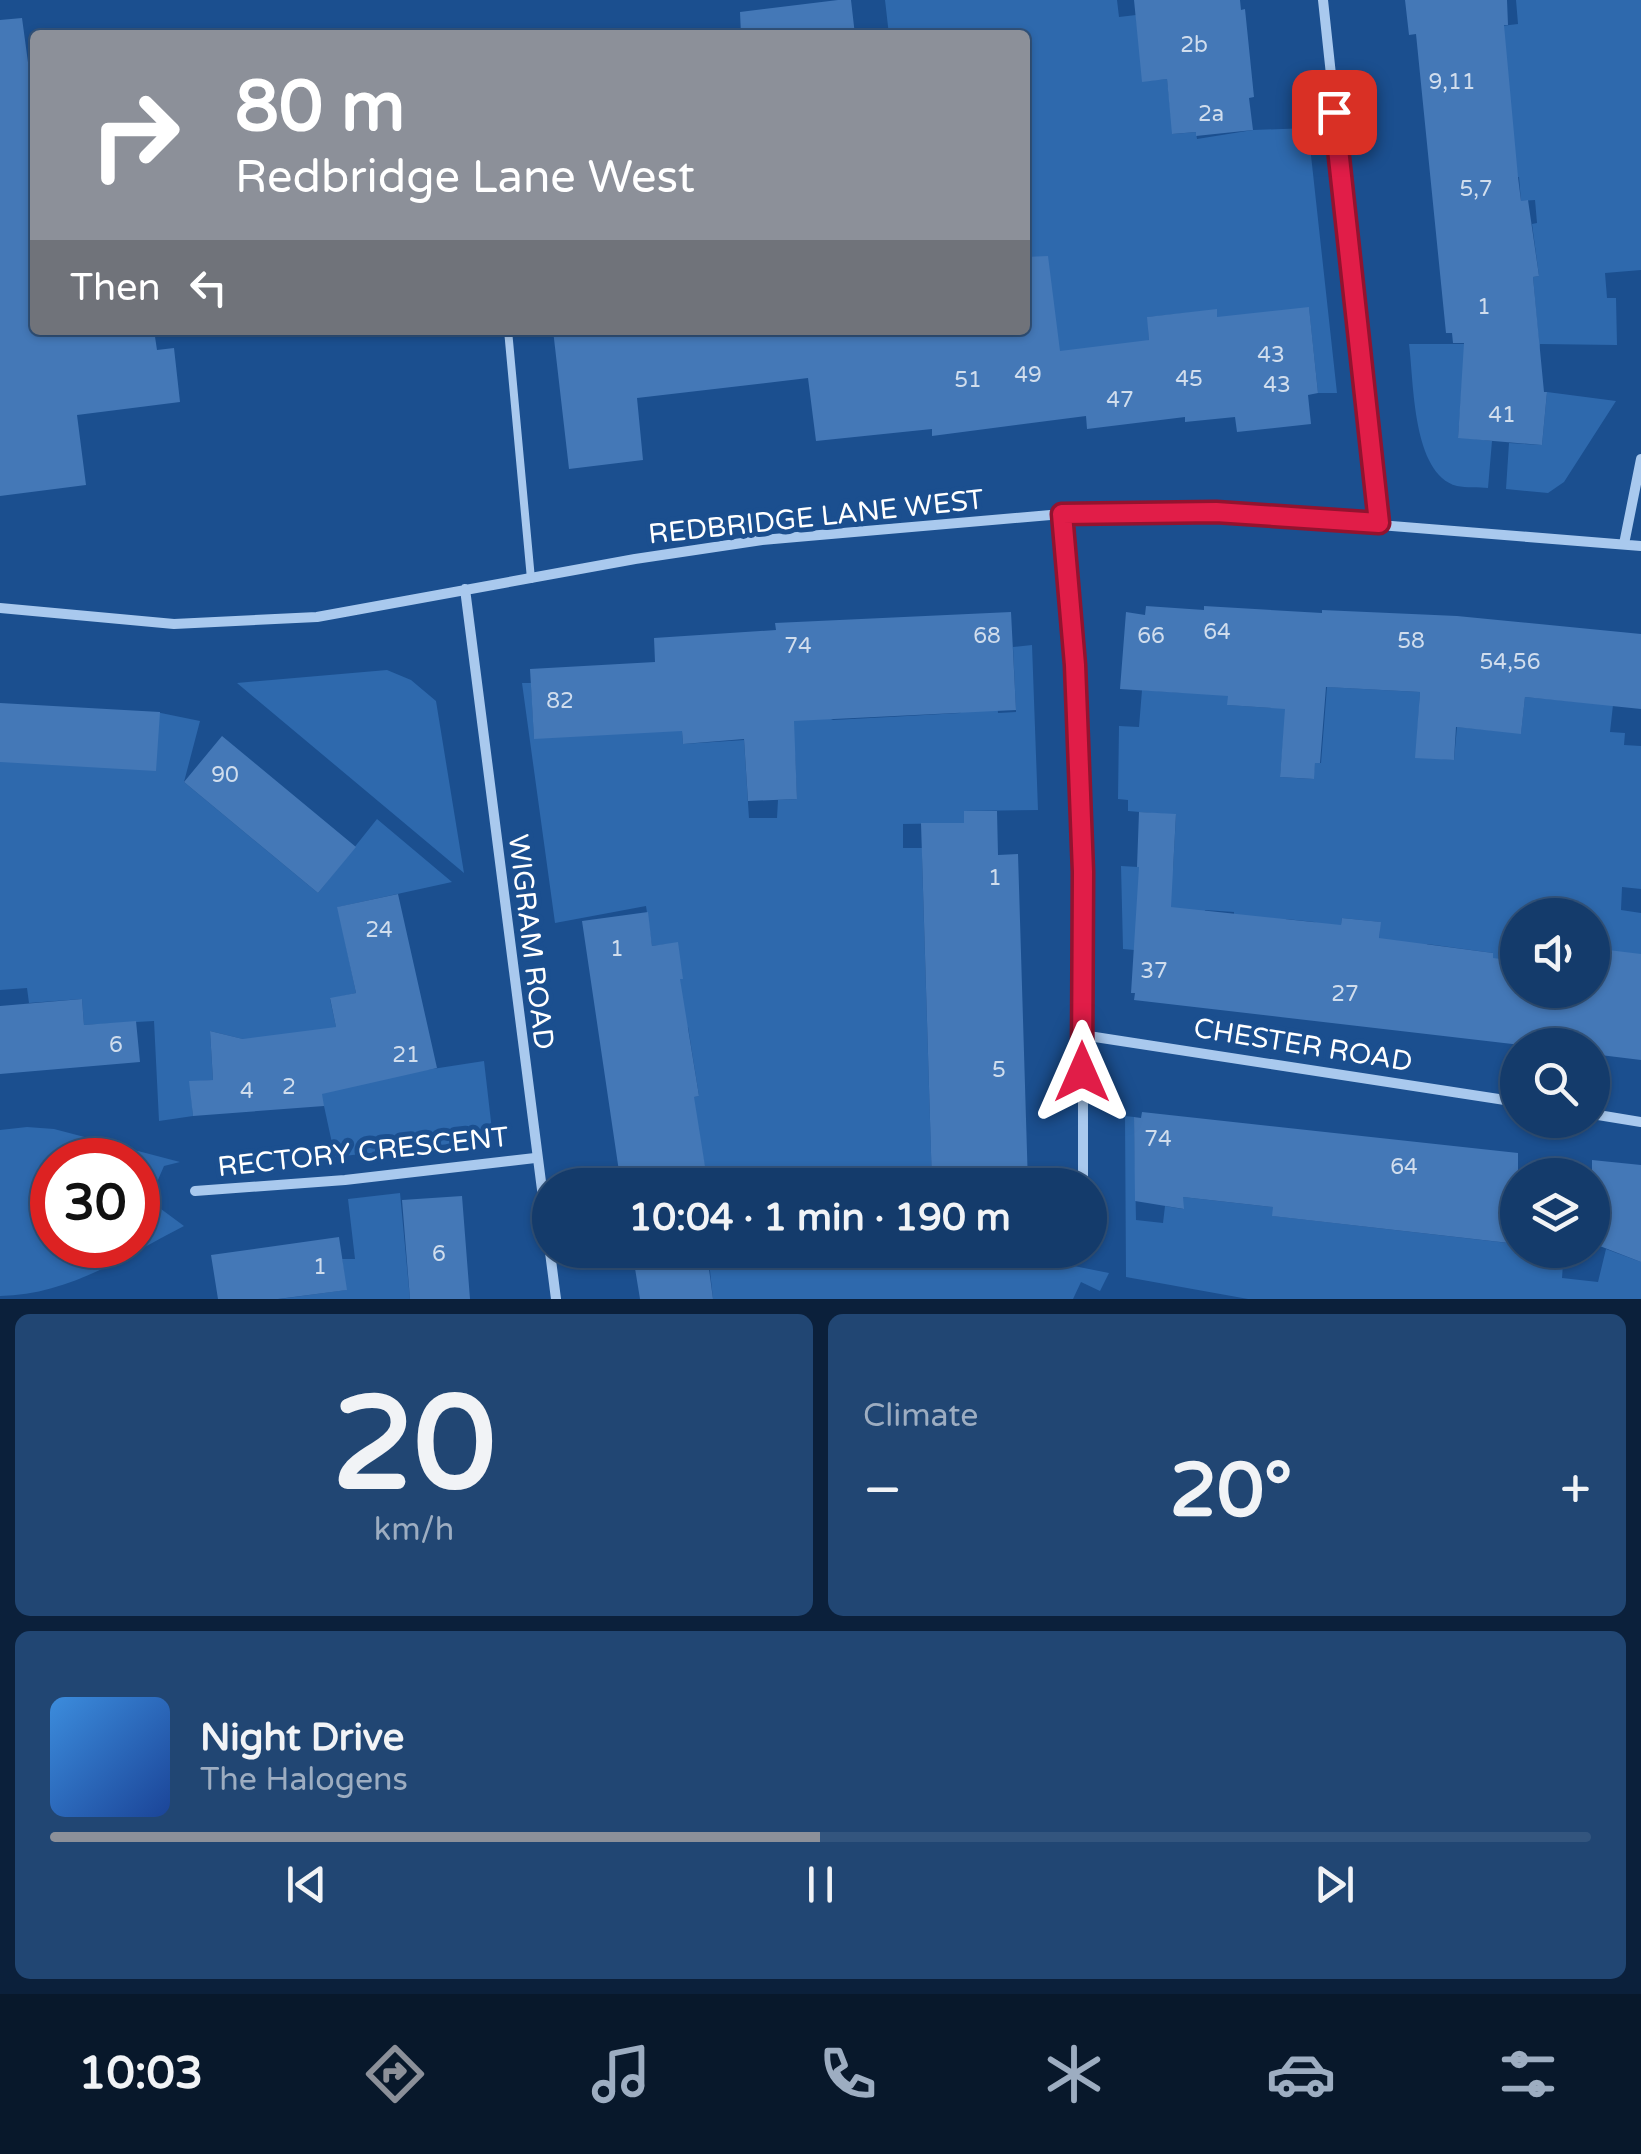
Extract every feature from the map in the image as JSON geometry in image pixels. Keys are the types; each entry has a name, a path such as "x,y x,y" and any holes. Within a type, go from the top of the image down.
{"street":[{"path":"1322,0 1379,523"},
{"path":"1624,544 1641,458"},
{"name":"REDBRIDGE LANE WEST","path":"0,608 174,624 318,617 762,540 1062,514 1216,512 1641,546"},
{"path":"1062,514 1075,665 1083,872 1083,1168"},
{"name":"WIGRAM ROAD","path":"465,589 556,1299"},
{"name":"CHESTER ROAD","path":"1082,1035 1500,1099"},
{"path":"1610,1117 1641,1122"},
{"name":"RECTORY CRESCENT","path":"195,1190 345,1180 535,1158"}],"lane":[{"path":"508,335 531,579"}],"shaded area":[{"path":"885,0 1117,0 1119,17 1136,15 1143,81 1167,79 1173,134 1196,132 1197,139 1253,130 1308,128 1337,393 1318,393 1309,308 1217,318 1217,310 1148,317 1149,340 1082,380 1030,326 1030,30 888,30"},
{"path":"1516,0 1641,0 1641,270 1605,273 1607,298 1616,298 1617,345 1540,344 1535,391 1462,385 1458,437 1492,441 1488,488 1461,487 1442,478 1423,446 1409,344 1539,344 1533,277 1539,276 1532,224 1537,223 1535,200 1521,201 1519,177 1501,179 1501,26 1518,24"},
{"path":"1547,392 1616,401 1564,482 1548,493 1506,489 1509,443 1542,445"},
{"path":"1032,645 1038,810 965,811 964,823 903,824 903,848 925,848 922,857 931,1168 705,1168 701,1146 674,1100 699,1096 688,1027 664,1030 678,943 652,946 646,906 555,923 522,683 531,683 534,738 680,707 683,744 744,740 749,818 777,818 778,800 797,799 795,755 779,694 833,720 960,713 996,681 998,713 1016,712 1013,647"},
{"path":"387,670 411,680 436,701 464,873 237,683"},
{"path":"1229,680 1228,705 1273,708 1274,685 1288,686 1280,777 1313,779 1315,763 1321,763 1327,687 1420,692 1416,757 1454,760 1457,727 1521,733 1525,697 1613,705 1610,732 1625,733 1624,745 1641,746 1641,889 1622,887 1621,910 1641,913 1641,974 1610,957 1610,898 1500,898 1500,970 1490,976 1493,953 1427,944 1421,988 1379,939 1380,922 1342,918 1340,936 1314,922 1286,919 1284,927 1234,922 1234,912 1205,910 1204,919 1134,950 1123,949 1121,866 1173,869 1176,815 1128,811 1128,800 1118,799 1119,726 1139,727 1142,690 1186,693"},
{"path":"156,712 200,721 184,782 318,893 377,819 452,882 338,907 356,993 330,999 340,1045 361,1080 484,1061 493,1139 335,1157 324,1106 263,1044 210,1031 213,1080 190,1082 193,1116 159,1121 154,1021 84,1025 82,999 29,1003 27,988 0,990 0,761 156,765"},
{"path":"1125,1116 1134,1117 1136,1220 1163,1223 1165,1206 1183,1209 1183,1197 1273,1207 1273,1216 1500,1242 1500,1268 1563,1268 1562,1278 1598,1282 1601,1268 1610,1268 1610,1250 1641,1262 1641,1299 1248,1299 1126,1277"},
{"path":"54,1129 88,1138 30,1138 30,1268 102,1268 49,1289 0,1296 0,1130"},
{"path":"160,1157 180,1162 164,1166 160,1175"},
{"path":"400,1193 410,1299 279,1299 346,1290 342,1259 355,1259 348,1199"},
{"path":"160,1206 161,1209 184,1226 160,1239"},
{"path":"710,1268 1084,1268 1109,1273 1100,1291 1081,1282 1073,1299 713,1299"}],"building":[{"path":"851,0 854,30 741,30 740,12"},
{"path":"1134,0 1240,0 1241,10 1245,9 1254,97 1249,98 1253,130 1196,136 1196,132 1172,134 1167,79 1142,82"},
{"path":"1405,0 1507,0 1508,25 1504,25 1518,177 1521,201 1528,200 1539,276 1533,277 1547,392 1542,445 1458,438 1464,343 1453,343 1452,333 1446,333 1416,34 1409,35"},
{"path":"22,18 30,77 30,335 155,335 157,350 174,348 180,402 77,415 86,485 0,496 0,20"},
{"path":"1048,256 1060,351 1149,340 1147,317 1217,309 1217,317 1309,307 1318,393 1308,395 1311,424 1237,432 1235,417 1185,422 1185,417 1087,429 1086,416 932,436 932,429 816,441 808,378 637,398 643,460 569,469 554,335 1030,335 1030,257"},
{"path":"1146,606 1457,616 1641,634 1641,709 1525,697 1521,734 1456,727 1454,760 1415,758 1420,692 1326,687 1320,763 1315,763 1314,779 1280,777 1285,709 1227,705 1228,696 1120,689 1126,612 1145,615"},
{"path":"1011,612 1016,710 794,721 797,799 748,801 744,739 683,744 682,731 534,739 530,669 655,662 654,638 776,630 775,623"},
{"path":"0,703 160,712 156,771 0,762"},
{"path":"222,736 356,847 318,893 184,782"},
{"path":"964,811 997,811 998,855 1018,854 1027,1168 931,1168 921,823 964,823"},
{"path":"1139,812 1176,814 1171,907 1341,925 1342,918 1381,922 1379,938 1493,953 1493,958 1500,959 1500,1008 1610,1008 1610,950 1641,954 1641,1060 1610,1056 1610,1028 1500,1028 1500,1043 1134,1000 1135,993 1131,993"},
{"path":"398,894 437,1068 322,1094 324,1106 193,1116 189,1081 213,1080 210,1031 243,1039 336,1027 330,998 356,993 337,907"},
{"path":"648,912 652,946 678,942 705,1168 618,1168 582,921"},
{"path":"82,999 84,1025 136,1021 140,1062 0,1074 0,1006"},
{"path":"1142,1112 1518,1153 1518,1158 1500,1158 1500,1242 1272,1216 1273,1207 1183,1197 1184,1209 1135,1201 1134,1117 1141,1118"},
{"path":"1610,1162 1641,1165 1641,1262 1610,1250"},
{"path":"462,1196 470,1299 410,1299 402,1200"},
{"path":"339,1237 347,1290 278,1299 218,1299 211,1255"},
{"path":"635,1268 710,1268 713,1299 640,1299"}],"route":[{"path":"1082,1072 1083,872 1075,665 1062,514 1216,512 1379,523 1334,112"}]}
